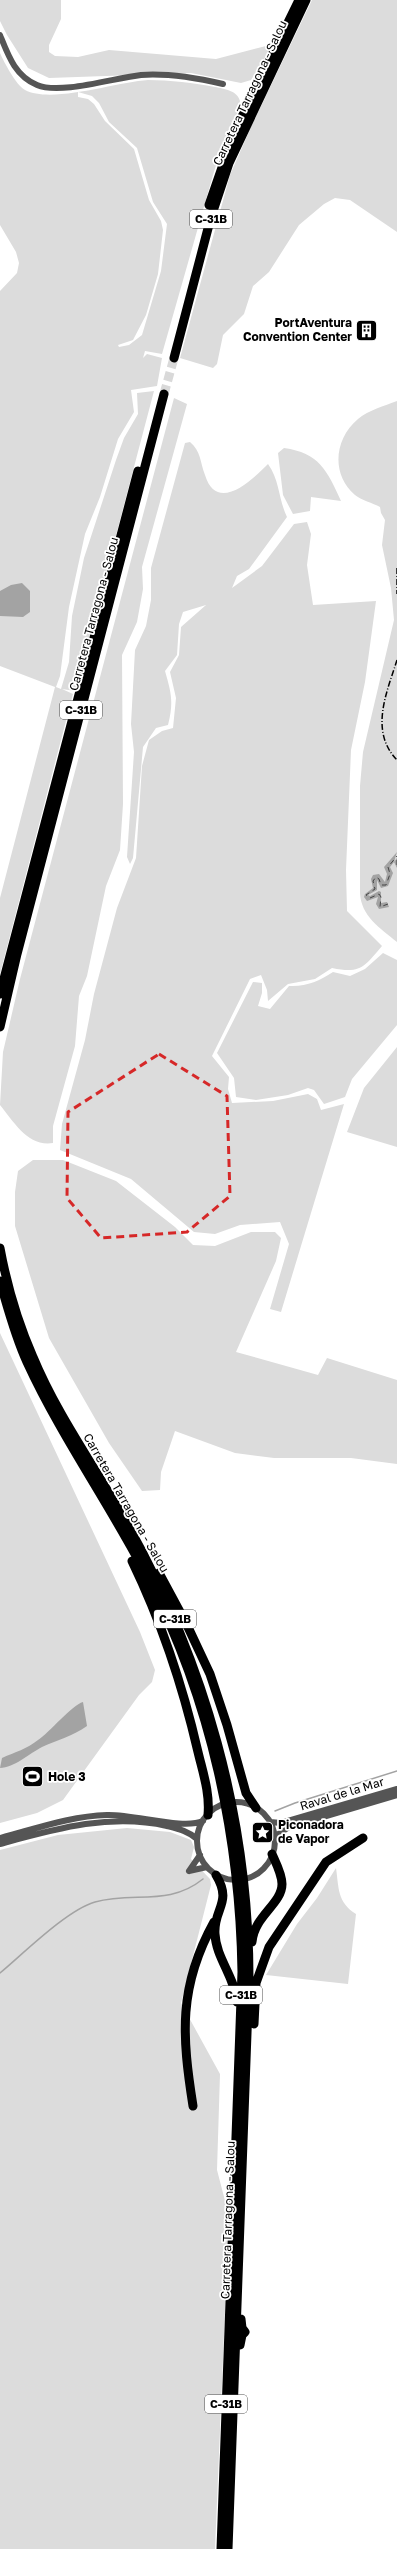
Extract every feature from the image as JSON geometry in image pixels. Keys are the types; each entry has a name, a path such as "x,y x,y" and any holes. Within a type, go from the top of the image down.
{"highway":[{"name":"Carretera Tarragona - Salou","path":"299,0 245,111 220,168 171,357 211,217 229,163 306,0"},
{"name":"Carretera Tarragona - Salou","path":"0,994 162,393 19,947 0,1027"},
{"name":"Carretera Tarragona - Salou","path":"0,1248 19,1322 33,1358 173,1631 208,1733 226,1792 231,1816 242,1891 242,2097 237,2304 228,2549"},
{"name":"Carretera Tarragona - Salou","path":"0,1281 12,1323 27,1361 52,1413 87,1464"},
{"path":"87,1464 128,1520 187,1625 210,1674 246,1793 256,1808"},
{"path":"87,1464 140,1578 167,1646 191,1720 209,1796 206,1818"},
{"path":"242,2097 251,2047 256,1983 269,1947 326,1862 363,1838"},
{"path":"251,2047 253,1935 260,1918 277,1898 282,1884 272,1854"},
{"path":"216,1875 224,1894 223,1905 214,1936 236,1995 242,2097"},
{"path":"193,2106 184,2043 186,2001 199,1954 223,1905"},
{"name":"Carretera Tarragona - Salou","path":"221,2549 242,2097"}],"street":[{"path":"0,35 18,71 29,81 46,88 64,88 144,75 178,77 223,84"},
{"name":"Raval de la Mar","path":"270,1822 281,1824 397,1789"},
{"name":"Raval de la Mar","path":"274,1837 289,1827 397,1795"},
{"path":"0,1838 52,1823 106,1815 136,1816 188,1825 206,1818 217,1808 231,1803 242,1803 256,1808 270,1822 274,1837 272,1854 262,1870 249,1878 231,1880 216,1875 207,1868 200,1855 197,1839 206,1818"},
{"path":"0,1844 76,1825 121,1821 174,1828 186,1831 197,1839"},
{"path":"200,1855 189,1871 207,1868"}],"highlighted area":[{"path":"159,1054 227,1096 230,1196 187,1232 101,1238 67,1198 68,1112"}],"shaded area":[{"path":"0,0 61,0 61,19 49,45 49,52 55,56 78,57 109,50 216,59 266,46 271,48 251,80 241,83 191,73 49,78 28,68 7,35 0,21"},
{"path":"312,0 397,0 397,232 350,200 335,198 324,204 299,225 269,272 253,286 244,314 223,335 217,364 213,368 180,358 230,175 251,127"},
{"path":"0,53 14,78 25,90 37,94 67,94 78,92 78,97 88,99 94,104 105,121 134,149 149,200 161,221 163,230 158,274 146,315 133,340 118,345 119,347 129,345 142,335 161,271 167,224 153,202 137,148 109,122 99,103 92,96 78,92 135,82 156,80 222,88 236,94 240,101 238,112 223,143 213,175 162,354 145,351 143,358 147,354 162,358 157,386 131,390 134,412 118,439 100,497 85,534 69,607 60,676 56,687 61,689 69,662 72,616 84,558 124,438 138,414 137,393 154,391 75,691 62,689 73,694 0,974 0,898 55,687 0,666 0,291 17,273 19,263 16,252 0,225"},
{"path":"174,398 187,404 142,567 143,589 137,622 122,655 123,804 120,850 106,886 87,976 79,996 75,1046 53,1126 53,1143 44,1143 36,1141 22,1132 0,1105 3,1052 20,979"},
{"path":"397,401 397,942 372,921 361,901 360,893 360,786 363,752 394,620 391,588 382,545 385,520 381,513 380,507 358,497 347,487 342,478 338,457 344,436 358,419 372,411"},
{"path":"190,442 194,445 198,453 210,486 218,492 226,493 244,485 268,464 275,477 287,517 249,569 237,576 232,588 262,566 294,524 307,522 311,534 307,565 313,605 376,601 365,682 351,750 346,870 347,911 382,946 366,964 361,967 350,970 332,968 315,979 288,984 268,1001 267,990 261,975 250,979 212,1056 229,1077 228,1089 232,1103 273,1101 308,1094 317,1099 321,1110 344,1104 281,1312 270,1309 289,1244 280,1222 240,1225 215,1234 194,1232 131,1179 60,1150 62,1124 85,1040 94,994 117,908 136,858 142,766 149,740 162,731 173,728 176,698 170,672 179,655 181,627 206,605 183,612 179,624 177,655 165,671 171,697 170,717 168,725 156,728 143,747 133,858 130,864 127,857 134,752 131,724 135,650 146,626 151,600 151,568 185,443"},
{"path":"284,448 296,450 314,459 326,472 341,501 311,497 310,511 293,514 283,495 278,453"},
{"path":"22,583 30,591 30,612 23,617 0,616 0,591 11,585"},
{"path":"397,852 394,862 390,867 393,873 388,886 381,888 377,880 377,890 368,895 370,896 379,891 381,892 381,903 387,902 389,907 379,909 376,904 378,897 367,901 364,897 365,894 373,888 371,879 373,875 379,874 385,882 387,874 384,867"},
{"path":"397,858 397,868 394,862"},
{"path":"383,953 397,960 397,1025 352,1079 345,1097 324,1104 314,1090 308,1088 288,1095 256,1100 236,1097 234,1078 217,1053 253,982 262,983 262,993 258,1006 270,1009 289,986 301,986 312,983 333,972 350,976 365,969"},
{"path":"397,1047 397,1147 347,1132 364,1088"},
{"path":"33,1160 63,1160 116,1181 175,1227 193,1245 215,1246 251,1232 275,1232 281,1238 276,1261 236,1352 318,1375 327,1358 397,1380 397,1464 351,1458 274,1458 235,1453 175,1431 161,1472 160,1490 142,1491 109,1443 49,1338 15,1226 15,1192 18,1171"},
{"path":"0,1333 140,1632 155,1670 152,1682 139,1695 63,1800 37,1813 0,1823"},
{"path":"83,1702 87,1726 71,1735 42,1747 11,1766 0,1768 2,1758 34,1743 73,1708"},
{"path":"127,1828 170,1832 191,1840 194,1847 191,1859 210,1879 211,1885 181,2003 220,2074 217,2170 229,2216 215,2549 0,2549 0,1850 58,1835"},
{"path":"336,1868 342,1899 345,1905 356,1914 348,1984 266,1975 297,1924 317,1898"}],"waterway":[{"path":"275,1811 295,1803 397,1771"},
{"path":"0,1973 59,1923 84,1907 95,1902 109,1899 164,1896 177,1893 190,1888 203,1879"}],"ferry route":[{"path":"388,904 380,907 381,897 379,894 370,898 366,895 375,889 373,881 376,877 379,879 381,885 386,885 390,874 388,867 397,856"},
{"path":"397,860 397,865"}],"tunnel":[{"path":"164,394 174,358"}],"railway":[{"path":"397,568 397,594"},
{"path":"397,660 385,698 382,724 384,737 389,749 397,760"}],"place":[{"name":"PortAventura Convention Center","path":"367,330"},
{"name":"Hole 3","path":"33,1777"},
{"name":"Piconadora de Vapor","path":"262,1832"}]}
